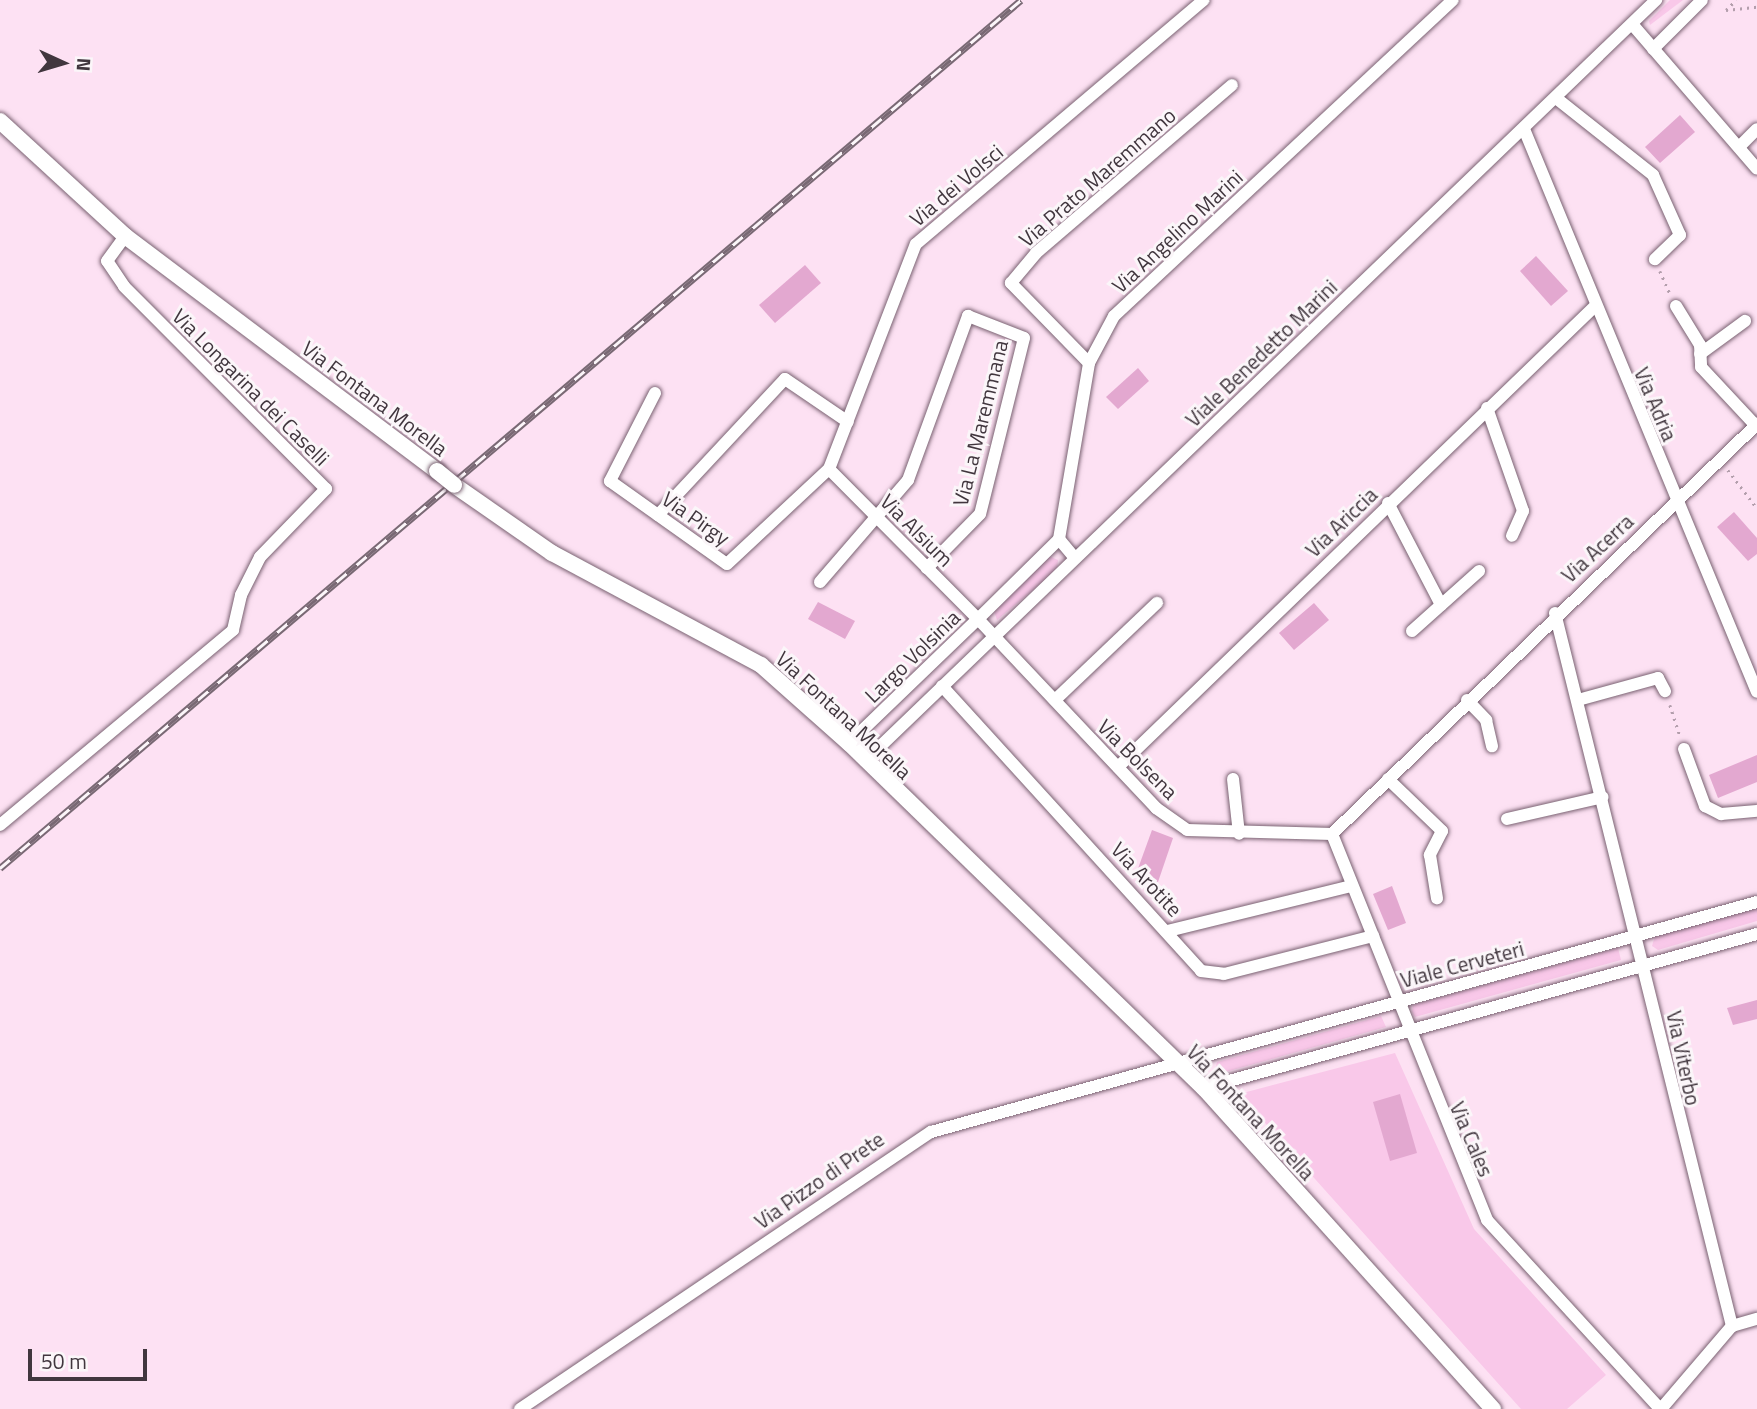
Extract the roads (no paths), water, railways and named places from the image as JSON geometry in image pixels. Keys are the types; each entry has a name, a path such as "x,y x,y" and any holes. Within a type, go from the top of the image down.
{"street":[{"name":"Via dei Volsci","path":"830,469 916,244 1204,0"},
{"name":"Via Angelino Marini","path":"1059,539 1089,363 1114,316 1453,0"},
{"name":"Viale Benedetto Marini","path":"993,637 1656,0"},
{"path":"1653,49 1702,0"},
{"path":"1632,24 1757,169"},
{"name":"Via Prato Maremmano","path":"1089,363 1011,283 1035,253 1232,85"},
{"path":"1556,98 1653,175 1680,235 1655,260"},
{"name":"Via Fontana Morella","path":"0,121 125,236 454,485 552,553 761,665 849,744 1204,1088 1493,1409"},
{"name":"Via Adria","path":"1524,129 1594,307 1757,692"},
{"path":"1739,147 1757,129"},
{"name":"Via Longarina dei Caselli","path":"0,825 233,630 241,595 260,557 326,489 124,286 107,261 125,236"},
{"name":"Via Acerra","path":"1332,834 1555,613 1756,425 1701,367 1700,354 1676,306"},
{"name":"Via Ariccia","path":"1118,767 1388,503 1594,307"},
{"name":"Via La Maremmana","path":"876,516 908,480 968,316 1024,338 980,514 927,568"},
{"path":"1700,354 1745,321"},
{"path":"658,515 785,379 848,422"},
{"name":"Via Pirgy","path":"655,393 610,481 727,564 830,469"},
{"path":"1487,408 1523,511 1512,536"},
{"name":"Via Alsium","path":"830,469 978,619"},
{"path":"1388,503 1441,605"},
{"path":"820,582 876,516"},
{"path":"978,619 1059,539 1074,557"},
{"path":"1412,631 1479,571"},
{"path":"1055,700 1157,603"},
{"name":"Via Viterbo","path":"1555,613 1639,936 1731,1326"},
{"name":"Largo Volsinia","path":"849,744 978,619 993,637 865,761"},
{"name":"Via Bolsena","path":"993,637 1118,767 1187,830 1239,834 1332,834"},
{"path":"1578,700 1658,678 1665,691"},
{"name":"Via Arotite","path":"943,686 1168,931 1201,971 1224,974 1373,936"},
{"path":"1467,700 1486,720 1492,746"},
{"path":"1684,748 1705,806 1721,814 1757,811"},
{"path":"1233,779 1239,834"},
{"path":"1388,779 1442,831 1430,856 1437,898"},
{"path":"1507,819 1603,797"},
{"name":"Via Cales","path":"1332,834 1486,1220 1660,1409"},
{"path":"1168,931 1351,886"},
{"name":"Viale Cerveteri","path":"1176,1061 1757,902"},
{"path":"1204,1088 1757,934"},
{"name":"Via Pizzo di Prete","path":"520,1409 913,1140 949,1124 1176,1061"},
{"path":"1660,1409 1731,1326 1757,1319"}],"railway":[{"path":"0,868 1021,0"}]}
